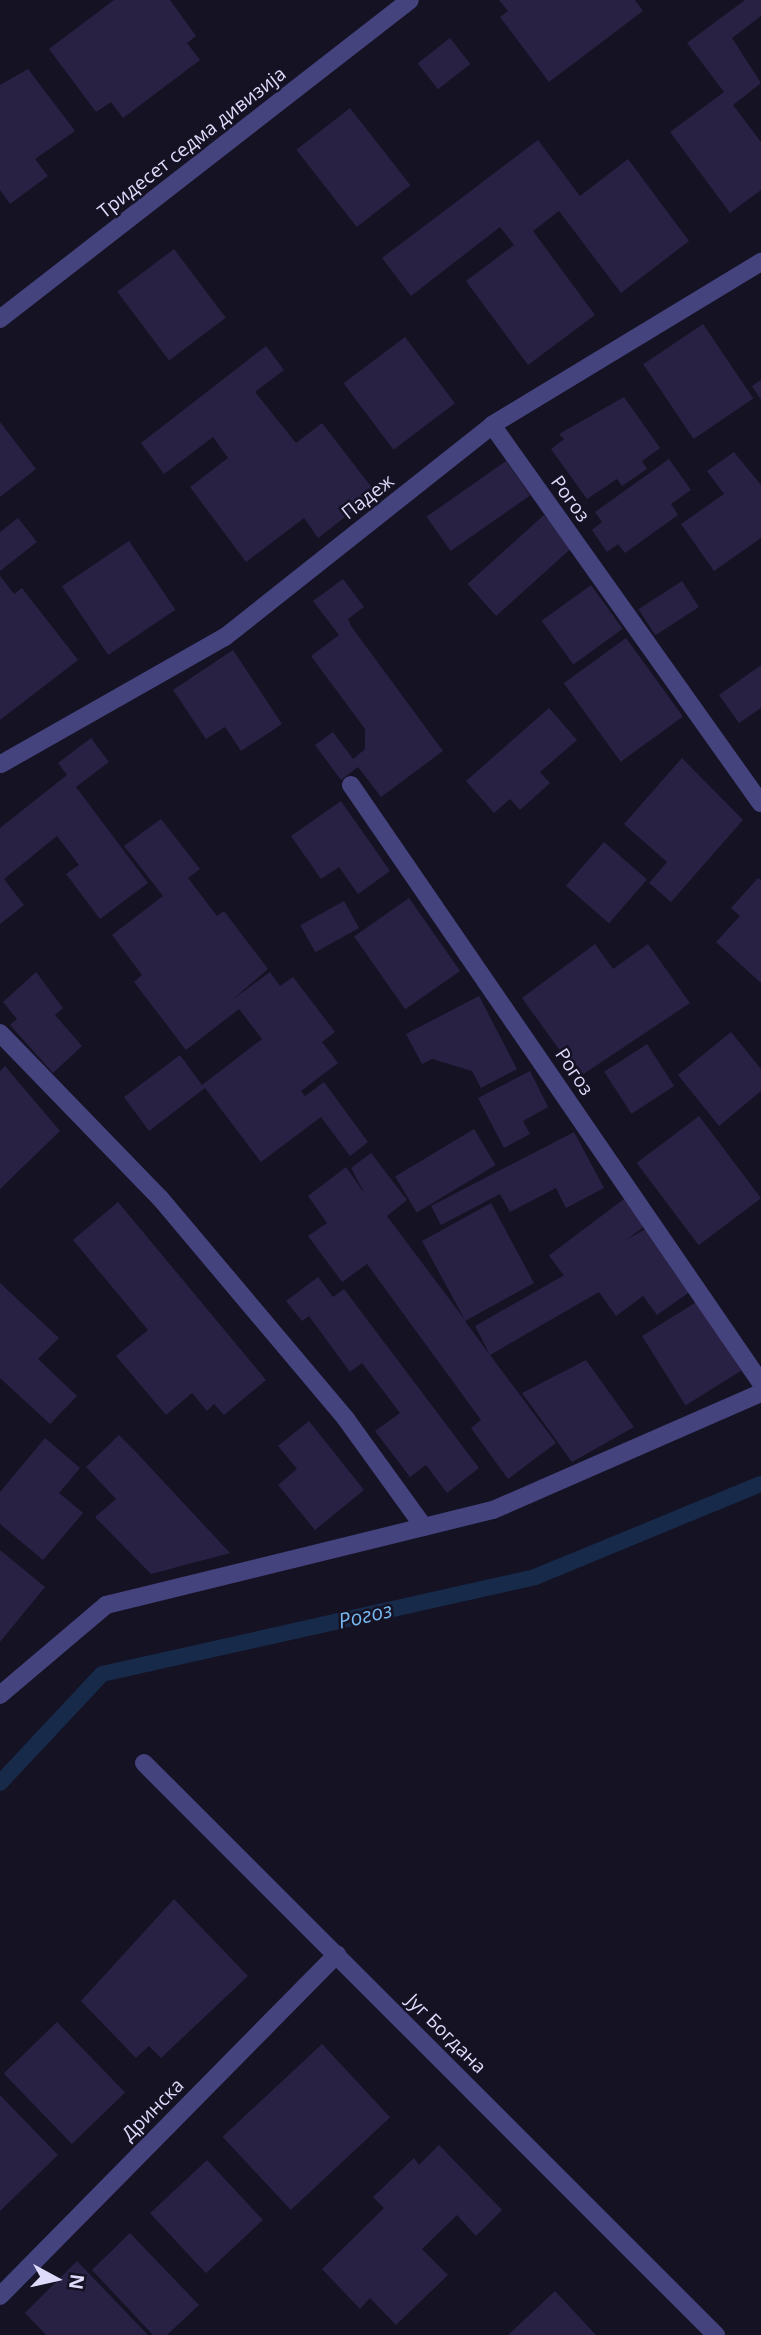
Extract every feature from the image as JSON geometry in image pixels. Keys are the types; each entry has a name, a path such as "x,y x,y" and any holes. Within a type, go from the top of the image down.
{"street":[{"name":"Тридесет седма дивизија","path":"0,319 410,0"},
{"name":"Падеж","path":"1,764 225,637 492,425 761,262"},
{"name":"Рогоз","path":"492,425 761,803"},
{"name":"Рогоз","path":"352,785 761,1383"},
{"path":"0,1033 160,1198 346,1419 411,1501 424,1527"},
{"path":"0,1695 106,1605 493,1510 761,1393"},
{"name":"Југ Богдана","path":"144,1763 716,2335"},
{"name":"Дринска","path":"0,2296 337,1954"}],"building":[{"path":"114,0 170,0 196,36 187,43 200,60 123,118 111,102 96,112 49,49"},
{"path":"499,0 635,0 643,11 549,82 500,17 508,11"},
{"path":"745,0 761,0 761,16 732,38 761,83 733,105 761,142 761,190 730,213 670,132 724,92 687,43"},
{"path":"450,38 470,64 438,89 418,63"},
{"path":"28,69 75,131 35,159 48,176 10,204 0,190 0,85"},
{"path":"350,108 410,185 357,227 296,150"},
{"path":"538,140 580,196 628,159 689,241 621,293 559,211 533,231 595,315 528,365 466,281 514,245 500,227 411,296 382,258"},
{"path":"174,249 226,318 169,360 117,292"},
{"path":"703,324 753,399 694,439 643,364"},
{"path":"405,337 455,403 393,450 344,383"},
{"path":"266,346 284,370 255,392 296,443 322,423 376,493 318,538 304,518 246,562 190,487 228,458 213,437 164,474 141,443"},
{"path":"761,380 761,400 752,386"},
{"path":"624,397 660,448 642,461 647,469 622,486 617,479 587,499 551,449 564,439 559,434"},
{"path":"0,422 36,469 0,497"},
{"path":"734,452 761,485 761,538 714,571 681,524 724,494 707,471"},
{"path":"669,459 691,490 671,504 678,515 625,553 618,544 607,552 592,530 602,522 595,512"},
{"path":"506,461 530,495 451,551 427,517"},
{"path":"544,515 573,547 496,616 467,584"},
{"path":"18,518 37,542 0,571 0,532"},
{"path":"129,541 175,610 108,655 62,586"},
{"path":"0,576 14,594 22,588 78,660 0,720"},
{"path":"343,579 364,607 348,619 351,626 443,751 381,797 358,767 341,780 315,745 333,732 353,759 365,749 365,729 311,656 339,635 313,601"},
{"path":"682,581 699,607 655,635 638,609"},
{"path":"591,585 623,629 573,665 542,621"},
{"path":"626,638 683,716 621,762 564,683"},
{"path":"233,650 282,724 241,751 225,727 206,739 173,690"},
{"path":"761,665 761,708 739,723 719,695"},
{"path":"549,708 577,740 540,772 550,783 520,810 510,799 494,813 466,781"},
{"path":"91,738 109,762 76,787 148,883 100,919 66,874 79,865 57,836 4,879 24,905 0,924 0,828 67,775 58,763"},
{"path":"682,758 743,820 671,902 649,883 667,862 624,824"},
{"path":"341,801 390,871 358,894 339,867 321,879 291,836"},
{"path":"161,819 200,869 188,878 217,916 224,911 268,969 232,1000 270,972 280,986 293,977 335,1032 322,1042 338,1063 301,1091 305,1096 324,1082 368,1142 350,1156 321,1117 261,1162 205,1088 149,1131 124,1097 180,1055 202,1085 262,1039 239,1009 186,1050 134,982 142,975 112,935 163,896 124,846"},
{"path":"604,842 647,879 609,923 566,886"},
{"path":"758,878 761,880 761,983 716,942 740,916 731,908"},
{"path":"409,898 460,971 405,1009 354,936"},
{"path":"344,901 359,928 315,952 300,925"},
{"path":"595,944 613,969 648,944 690,1003 579,1077 522,998"},
{"path":"36,972 63,1008 55,1015 82,1046 53,1073 10,1025 17,1019 3,1002"},
{"path":"479,996 517,1069 481,1088 472,1071 432,1059 422,1064 406,1034"},
{"path":"731,1032 761,1069 761,1091 719,1126 678,1075"},
{"path":"647,1044 674,1086 631,1114 604,1072"},
{"path":"5,1066 60,1131 0,1189 0,1071"},
{"path":"530,1071 548,1107 523,1121 530,1134 504,1148 478,1098"},
{"path":"699,1116 761,1198 699,1245 637,1163"},
{"path":"474,1129 496,1165 417,1212 395,1176"},
{"path":"574,1132 604,1188 566,1208 556,1188 510,1212 500,1194 441,1225 431,1206"},
{"path":"371,1153 407,1200 387,1216 465,1320 422,1241 491,1203 534,1283 465,1321 556,1443 508,1479 471,1428 481,1420 367,1264 342,1282 308,1236 327,1223 308,1196 346,1167 365,1194 351,1168"},
{"path":"624,1199 644,1226 569,1283 549,1256"},
{"path":"118,1202 266,1380 224,1415 214,1404 207,1411 192,1393 166,1415 116,1356 148,1330 73,1240"},
{"path":"647,1228 691,1291 657,1315 643,1296 616,1316 599,1292 490,1355 475,1326"},
{"path":"318,1277 333,1297 344,1289 479,1468 447,1493 426,1465 410,1477 375,1431 400,1413 362,1363 350,1372 309,1316 302,1321 286,1301"},
{"path":"0,1283 59,1338 38,1359 77,1396 50,1424 0,1378"},
{"path":"698,1301 741,1371 685,1406 642,1336"},
{"path":"586,1360 634,1427 572,1462 522,1393"},
{"path":"309,1421 364,1490 315,1530 278,1485 297,1469 278,1446"},
{"path":"119,1435 230,1553 151,1574 95,1517 116,1499 86,1467"},
{"path":"45,1438 80,1468 59,1493 83,1513 43,1560 0,1524 0,1492"},
{"path":"0,1550 45,1587 0,1642"},
{"path":"174,1899 248,1976 161,2058 149,2046 136,2058 81,2001"},
{"path":"57,2022 125,2092 72,2144 4,2073"},
{"path":"322,2044 390,2117 291,2210 223,2137"},
{"path":"0,2095 58,2155 0,2211"},
{"path":"439,2145 502,2210 476,2236 457,2215 422,2249 448,2275 396,2325 370,2298 360,2309 322,2269 384,2208 373,2197 414,2158 419,2165"},
{"path":"207,2160 263,2220 206,2273 150,2213"},
{"path":"130,2233 199,2305 167,2335 153,2335 92,2270"},
{"path":"77,2261 148,2335 46,2335 25,2313"},
{"path":"555,2291 596,2335 508,2335"}],"waterway":[{"name":"Рогоз","path":"0,1783 102,1674 535,1577 761,1484"}]}
